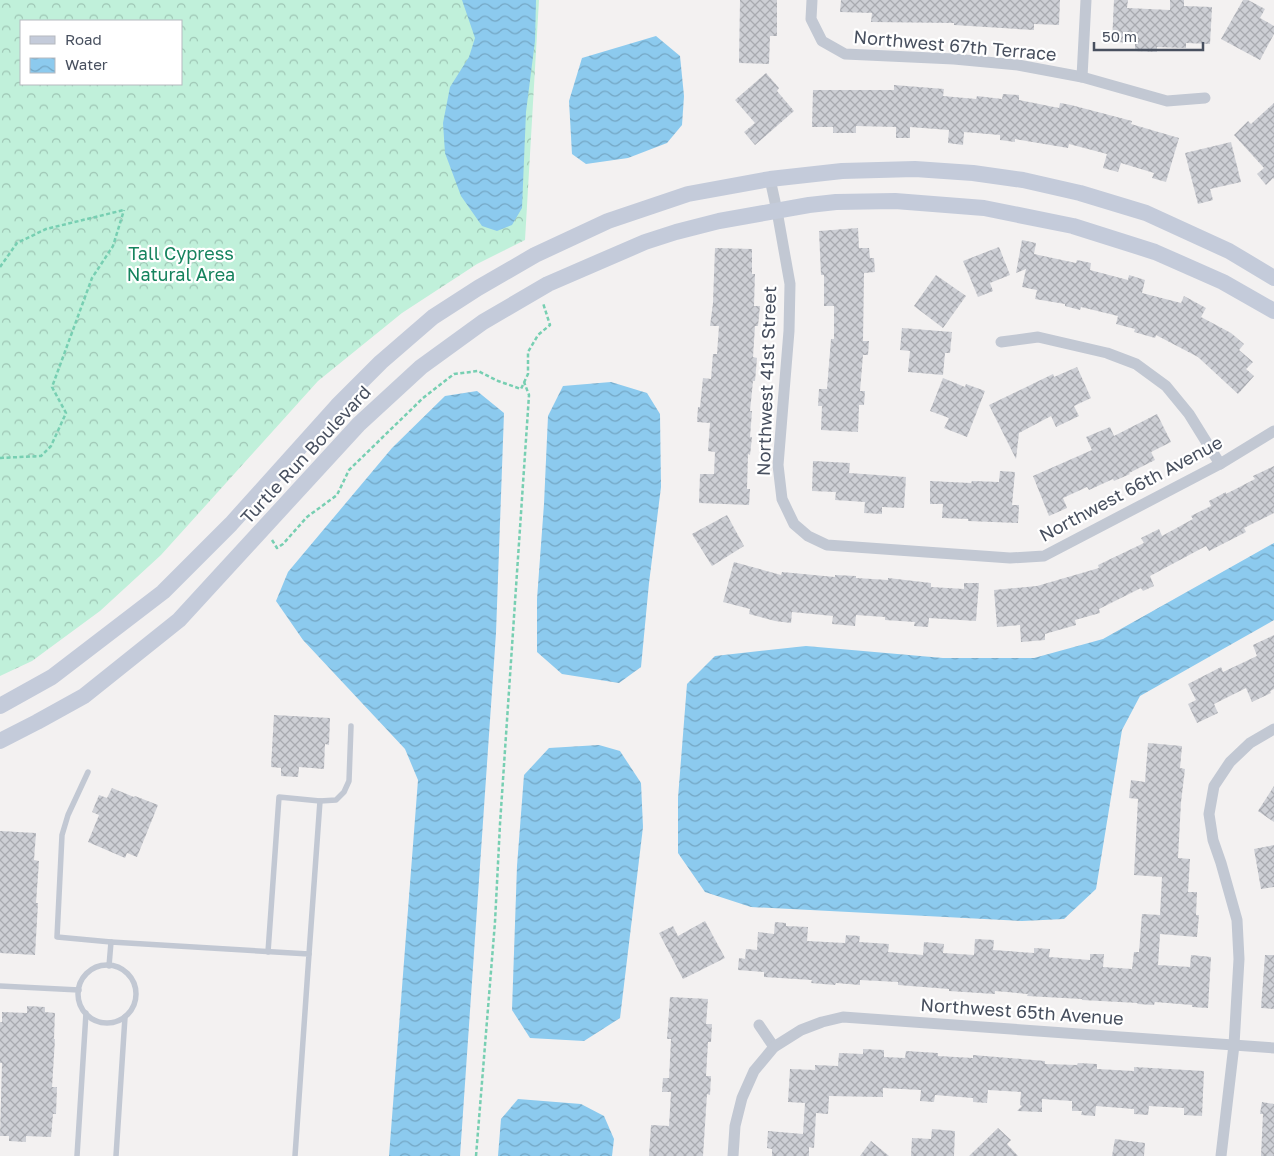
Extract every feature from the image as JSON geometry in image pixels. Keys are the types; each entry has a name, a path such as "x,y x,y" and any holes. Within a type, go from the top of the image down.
{"street":[{"name":"Northwest 67th Terrace","path":"812,0 811,19 822,41 845,54 954,59 1018,65 1082,77 1167,101 1205,98"},
{"path":"1082,77 1086,0"},
{"name":"Turtle Run Boulevard","path":"0,706 52,676 163,592 230,524 381,362 433,317 535,255 608,221 688,194 770,179 842,171 915,170 973,173 1023,180 1080,193 1146,213 1229,251 1274,278"},
{"name":"Northwest 41st Street","path":"770,179 790,284 789,331 778,465 782,499 794,524"},
{"name":"Turtle Run Boulevard","path":"0,741 84,696 179,620 359,424 421,367 483,322 548,284 646,242 719,220 836,202 895,201 984,208 1073,226 1155,252 1222,282 1274,312"},
{"path":"1001,342 1038,337 1106,353 1136,364 1166,386 1189,414 1220,464"},
{"name":"Northwest 66th Avenue","path":"794,524 808,536 826,545 1010,558 1044,556 1220,464 1274,430"},
{"path":"1221,1156 1234,1045 1239,959 1237,920 1213,840 1209,814 1214,786 1230,762 1250,743 1274,729"},
{"name":"Northwest 65th Avenue","path":"774,1047 801,1030 843,1017 1274,1048"},
{"path":"732,1156 735,1126 742,1098 754,1070 774,1047 759,1025"}],"lane":[{"path":"268,952 279,798 320,801 336,800 344,792 349,782 351,726"},
{"path":"88,772 68,815 62,835 57,937 309,954"},
{"path":"295,1156 320,801"},
{"path":"109,966 111,942"},
{"path":"109,966 119,968 133,982 136,991 135,1001 132,1010 116,1022 97,1022 82,1009 79,1000 79,990 86,975 93,969 109,966"},
{"path":"0,986 79,990"},
{"path":"77,1156 86,1013"},
{"path":"116,1156 125,1017"}],"path":[{"path":"0,267 17,243 46,229 124,210 113,246 92,278 52,387 66,413 51,446 41,456 0,458"},
{"path":"272,539 277,548 283,544 307,517 337,495 349,470 423,398 454,374 478,371 498,381 521,389 528,374 528,352 538,335 550,325 543,302"},
{"path":"476,1156 495,922 529,395 524,382"}],"green space":[{"name":"Tall Cypress Natural Area","path":"0,0 539,0 525,240 477,264 402,313 318,381 161,555 100,611 32,661 0,676"}],"water":[{"path":"462,0 536,0 535,41 526,112 522,208 512,225 497,231 482,226 461,196 445,153 443,123 450,87 469,57 475,38"},
{"path":"656,36 680,56 684,96 682,125 667,143 628,158 586,164 572,154 569,101 582,58"},
{"path":"611,382 647,393 660,414 661,487 641,667 619,683 562,674 537,652 537,599 548,416 563,386"},
{"path":"477,391 504,413 496,633 460,1156 389,1156 418,780 405,749 303,640 276,601 288,572 392,448 445,396"},
{"path":"1274,543 1274,620 1140,696 1122,730 1096,889 1064,919 1022,921 751,907 705,892 678,853 678,798 687,684 715,656 806,646 943,658 1034,658 1103,639"},
{"path":"599,745 620,751 641,783 643,827 620,1018 584,1041 530,1038 512,1010 517,866 524,775 549,748"},
{"path":"518,1099 581,1104 604,1116 614,1139 612,1156 498,1156 501,1119"}],"building":[{"path":"740,0 777,0 777,36 770,36 769,64 739,63"},
{"path":"841,0 1060,0 1059,25 1034,24 1034,30 954,25 954,23 871,22 872,13 840,12"},
{"path":"1114,0 1128,0 1127,8 1170,10 1170,0 1184,0 1184,6 1212,7 1210,44 1186,43 1186,48 1157,47 1157,52 1135,51 1135,43 1112,42"},
{"path":"1243,0 1248,0 1265,9 1260,18 1274,26 1274,34 1260,60 1221,39"},
{"path":"766,73 779,88 777,91 794,111 755,145 744,132 755,123 735,100"},
{"path":"894,85 944,89 943,96 976,99 977,96 1002,99 1003,94 1019,95 1019,100 1059,108 1060,103 1071,105 1132,121 1131,124 1179,138 1166,182 1152,178 1154,173 1121,163 1118,172 1103,168 1107,154 1069,144 1068,148 1015,139 1015,142 1000,140 1000,135 964,132 963,145 948,143 949,130 910,127 910,138 896,138 896,127 856,126 856,133 833,133 833,127 812,127 813,90 894,90"},
{"path":"1274,103 1274,179 1266,185 1257,174 1264,168 1234,135 1248,121 1251,124"},
{"path":"1231,142 1241,182 1210,189 1213,200 1198,204 1185,153"},
{"path":"858,228 859,248 869,248 870,258 874,258 875,272 864,273 863,341 869,341 868,355 863,355 860,391 865,391 864,405 859,405 858,432 821,430 822,406 818,406 819,389 827,389 831,339 834,339 834,306 824,306 824,275 821,275 819,231"},
{"path":"1022,240 1036,243 1034,254 1076,263 1077,260 1091,263 1090,270 1128,280 1129,275 1145,280 1142,293 1181,303 1184,296 1206,308 1201,317 1231,333 1244,344 1239,350 1253,362 1246,369 1254,376 1238,394 1198,357 1156,335 1155,338 1134,332 1135,329 1116,324 1118,316 1081,307 1080,310 1065,306 1065,304 1035,299 1037,290 1022,287 1026,269 1016,273"},
{"path":"999,247 1010,275 990,283 993,291 978,297 963,261"},
{"path":"715,248 752,249 752,274 755,274 754,306 760,306 758,326 755,326 753,357 757,358 750,411 752,411 750,437 752,437 750,455 748,454 747,489 750,489 749,505 699,503 700,474 714,474 715,452 708,451 710,423 697,422 703,378 711,379 713,354 717,354 719,326 710,326 713,303"},
{"path":"936,275 966,296 943,328 914,306"},
{"path":"902,328 952,332 950,353 945,353 943,375 908,372 910,351 900,350"},
{"path":"1077,367 1091,398 1074,406 1079,416 1056,427 1051,416 1019,433 1016,459 989,405 1053,374 1054,377"},
{"path":"943,378 965,387 966,384 985,391 967,437 944,428 949,418 930,411"},
{"path":"1157,414 1171,442 1151,452 1155,460 1114,481 1113,479 1089,490 1087,487 1063,498 1067,508 1049,516 1033,476 1092,450 1086,437 1110,427 1114,436"},
{"path":"813,461 850,463 849,473 906,477 904,508 882,507 882,514 864,513 865,502 835,500 836,492 812,491"},
{"path":"1274,466 1274,513 1244,528 1246,532 1209,551 1206,546 1150,576 1154,586 1143,591 1141,588 1099,609 1100,613 1075,620 1076,625 1045,634 1045,640 1021,642 1020,625 997,627 994,590 1037,586 1099,568 1098,565 1144,543 1141,538 1159,529 1162,536 1193,519 1191,516 1211,506 1209,501 1255,479 1253,476"},
{"path":"1000,471 1015,472 1012,505 1019,505 1018,523 942,518 943,504 930,504 930,481 999,482"},
{"path":"727,515 744,546 712,566 692,534"},
{"path":"734,562 781,575 782,572 835,577 835,575 856,576 856,578 888,580 888,578 931,583 931,587 964,589 964,583 979,583 976,621 929,618 928,627 914,626 915,622 885,620 885,617 856,615 855,626 832,624 833,616 792,612 791,623 775,621 749,614 750,609 723,602"},
{"path":"1274,635 1274,689 1270,691 1271,693 1252,702 1246,688 1214,704 1218,713 1197,723 1188,704 1196,700 1188,684 1221,667 1223,672 1257,656 1253,645"},
{"path":"274,715 330,718 329,745 325,744 324,769 299,767 298,777 281,776 281,768 271,767"},
{"path":"1148,743 1182,746 1180,768 1185,769 1178,858 1190,859 1188,892 1197,892 1196,915 1199,915 1197,937 1160,934 1158,965 1190,967 1191,955 1211,957 1208,1008 1155,1002 1154,1005 1027,996 1028,994 995,991 995,994 949,991 949,989 898,985 898,982 860,980 860,985 836,983 835,985 811,983 812,980 764,977 764,972 738,970 739,958 745,959 746,949 757,950 758,932 774,934 775,922 786,923 786,926 808,927 807,941 845,943 846,935 860,936 859,942 889,944 888,952 923,955 924,942 944,944 943,953 974,955 975,939 994,940 993,950 1034,953 1034,948 1050,949 1049,957 1090,960 1090,954 1104,954 1103,967 1132,969 1134,952 1139,952 1142,914 1160,915 1162,877 1134,875 1138,799 1129,798 1131,780 1145,782"},
{"path":"1274,786 1274,822 1258,811"},
{"path":"112,788 158,805 137,857 127,853 125,858 88,842 99,815 92,812 99,795 107,798"},
{"path":"0,831 36,833 34,860 39,861 35,955 0,953"},
{"path":"1274,845 1274,887 1261,889 1254,849"},
{"path":"705,921 725,958 683,979 659,933 673,926 678,936"},
{"path":"1265,955 1274,955 1274,1009 1261,1008"},
{"path":"670,997 708,999 706,1024 712,1024 711,1042 708,1042 706,1076 711,1076 710,1095 707,1094 703,1156 649,1156 651,1125 669,1126 671,1092 662,1092 663,1078 669,1078 671,1039 667,1039"},
{"path":"27,1006 45,1007 45,1012 55,1013 52,1087 57,1087 56,1114 53,1114 51,1137 26,1136 26,1142 9,1141 9,1136 0,1136 2,1063 0,1063 0,1022 2,1022 2,1012 27,1013"},
{"path":"863,1049 884,1050 884,1057 905,1058 906,1051 938,1053 938,1056 973,1058 973,1055 1045,1061 1045,1064 1097,1064 1097,1069 1134,1071 1134,1067 1204,1071 1202,1116 1184,1115 1184,1108 1149,1106 1148,1115 1134,1114 1134,1109 1096,1106 1095,1116 1081,1115 1082,1111 1072,1111 1072,1101 1042,1099 1042,1112 1017,1111 1022,1106 1020,1105 1021,1092 988,1090 987,1103 973,1102 973,1098 935,1095 934,1102 920,1101 921,1090 883,1088 883,1097 829,1096 828,1114 816,1113 814,1148 809,1147 809,1156 772,1156 772,1149 767,1148 768,1131 803,1134 805,1103 788,1102 790,1069 815,1070 815,1065 838,1066 839,1053 863,1054"},
{"path":"1262,1102 1274,1104 1274,1156 1261,1156 1263,1114 1260,1114"},
{"path":"998,1128 1011,1140 1007,1144 1018,1156 969,1156"},
{"path":"932,1129 955,1131 954,1156 911,1156 912,1138 931,1139"},
{"path":"1115,1139 1145,1143 1144,1156 1112,1156"},
{"path":"871,1141 889,1156 860,1156"}]}
